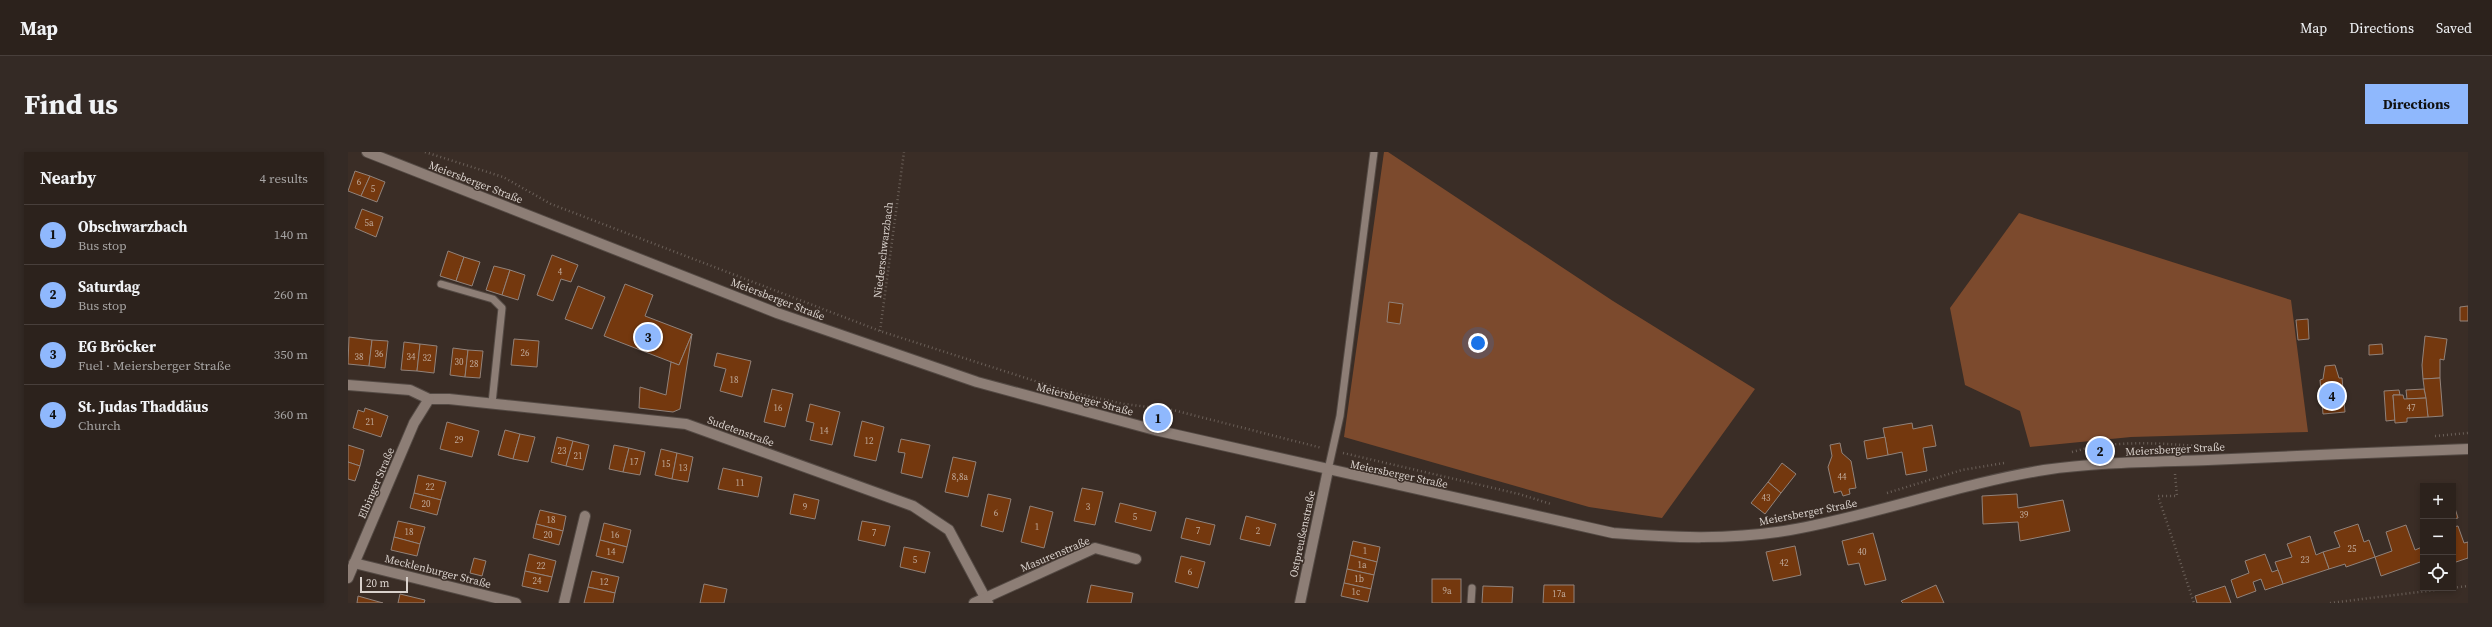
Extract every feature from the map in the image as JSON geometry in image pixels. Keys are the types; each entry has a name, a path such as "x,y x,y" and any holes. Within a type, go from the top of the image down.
{"main road":[{"name":"Meiersberger Straße","path":"367,152 777,313 977,382 1082,412 1328,470 1613,533 1667,538 1717,538 1776,532 1825,523 1954,488 2039,471 2087,466 2468,449"},
{"path":"348,385 410,390 429,399"},
{"name":"Sudetenstraße","path":"429,399 492,403 686,424 914,506 949,530 987,600"},
{"name":"Elbinger Straße","path":"348,578 414,423 429,399"},
{"name":"Ostpreußenstraße","path":"1300,603 1328,470"},
{"path":"564,603 585,516"},
{"name":"Masurenstraße","path":"987,600 1095,548 1136,559"},
{"name":"Mecklenburger Straße","path":"354,563 516,603"},
{"path":"974,603 987,600"}],"lane":[{"path":"1328,470 1340,416 1374,152"},
{"path":"441,284 493,299 502,308 492,403"},
{"path":"1471,603 1472,588"}],"path":[{"path":"425,152 503,177 551,204 880,331 1066,391 1112,402 1157,406 1332,450 1519,494 1556,506"},
{"name":"Niederschwarzbach","path":"878,349 904,152"},
{"path":"2429,436 2468,433"},
{"path":"2068,454 2105,444 2169,443 2204,446"},
{"path":"2174,461 2177,496 2158,496 2194,603"},
{"path":"1886,493 1962,470 2007,462"},
{"path":"2330,603 2468,586"}],"shaded area":[{"path":"1384,152 1388,152 1613,301 1755,389 1662,518 1589,507 1344,437"},
{"path":"2019,213 2291,300 2308,432 2131,437 2030,447 2020,411 1965,385 1950,308"}],"building":[{"path":"355,171 370,176 361,196 348,191"},
{"path":"370,176 385,182 377,202 361,196"},
{"path":"362,209 383,217 376,237 355,228"},
{"path":"448,251 464,257 456,281 440,276"},
{"path":"552,255 578,265 571,282 561,279 553,301 537,295"},
{"path":"464,257 480,262 472,286 456,281"},
{"path":"494,266 510,270 502,295 486,290"},
{"path":"510,270 525,275 518,300 502,295"},
{"path":"625,284 653,295 645,316 692,334 679,365 604,336"},
{"path":"578,286 605,297 592,329 565,319"},
{"path":"1389,302 1403,304 1400,324 1387,322"},
{"path":"2468,306 2468,321 2460,321 2460,307"},
{"path":"2308,319 2309,339 2298,340 2296,320"},
{"path":"692,334 680,409 673,412 639,408 640,387 666,395 671,362 679,365"},
{"path":"2425,336 2447,339 2444,360 2440,359 2440,378 2423,379 2422,365"},
{"path":"349,337 372,340 369,366 348,364"},
{"path":"514,339 539,341 537,367 511,365"},
{"path":"372,340 388,341 385,368 369,366"},
{"path":"404,342 420,344 417,371 401,370"},
{"path":"420,344 437,346 434,373 417,371"},
{"path":"2382,344 2383,354 2369,355 2369,345"},
{"path":"453,348 468,350 465,377 450,375"},
{"path":"468,350 483,351 480,378 465,377"},
{"path":"717,353 751,361 742,397 720,391 726,369 714,366"},
{"path":"2335,365 2339,378 2342,378 2345,412 2323,414 2320,380 2323,379 2325,366"},
{"path":"2440,378 2443,416 2428,417 2423,379"},
{"path":"772,389 793,394 785,427 764,422"},
{"path":"2424,389 2426,398 2407,399 2406,390"},
{"path":"2399,390 2400,395 2393,395 2395,420 2386,421 2384,391"},
{"path":"2393,395 2403,395 2404,399 2426,398 2428,417 2407,418 2407,422 2395,423"},
{"path":"810,404 840,412 832,445 810,440 814,423 806,421"},
{"path":"365,408 388,416 381,437 353,428 358,410 364,412"},
{"path":"862,421 884,427 876,461 854,456"},
{"path":"447,422 479,431 472,457 440,449"},
{"path":"1912,423 1913,429 1932,425 1936,446 1923,448 1927,471 1906,475 1902,452 1888,455 1883,428"},
{"path":"505,430 520,434 513,459 498,455"},
{"path":"520,434 535,437 528,462 513,459"},
{"path":"557,437 573,441 566,466 551,462"},
{"path":"1885,437 1888,455 1867,459 1864,441"},
{"path":"901,439 930,445 922,478 901,473 905,453 898,452"},
{"path":"573,441 589,445 583,470 566,466"},
{"path":"1840,443 1842,453 1851,461 1856,488 1849,489 1850,494 1843,496 1841,491 1834,493 1828,467 1832,456 1830,445"},
{"path":"348,445 364,450 360,466 348,462"},
{"path":"614,445 629,448 623,472 609,469"},
{"path":"629,448 645,452 640,475 623,472"},
{"path":"661,449 677,453 672,479 655,475"},
{"path":"677,453 693,457 688,482 672,479"},
{"path":"953,457 976,462 968,497 945,492"},
{"path":"348,462 360,466 355,481 348,479"},
{"path":"1782,463 1796,474 1781,493 1768,482"},
{"path":"723,468 762,477 758,497 718,489"},
{"path":"418,475 446,482 441,500 414,493"},
{"path":"1768,482 1781,493 1765,514 1751,503"},
{"path":"1082,488 1103,492 1095,525 1074,521"},
{"path":"414,493 441,500 437,515 410,508"},
{"path":"794,494 819,500 815,519 790,514"},
{"path":"988,494 1011,499 1003,532 981,526"},
{"path":"2017,494 2018,508 2063,500 2070,531 2020,541 2018,522 1983,524 1982,496"},
{"path":"1120,503 1156,512 1151,531 1115,522"},
{"path":"1030,506 1053,512 1044,548 1021,542"},
{"path":"540,510 566,516 563,531 536,524"},
{"path":"1246,516 1276,524 1270,546 1240,539"},
{"path":"1186,518 1215,525 1210,545 1181,538"},
{"path":"398,521 425,527 420,544 394,537"},
{"path":"862,521 890,526 885,546 858,540"},
{"path":"604,523 631,530 627,547 600,540"},
{"path":"536,524 563,531 559,545 533,538"},
{"path":"2358,524 2364,542 2369,540 2375,557 2346,567 2345,564 2329,569 2323,552 2340,547 2334,532"},
{"path":"2406,525 2415,550 2420,548 2420,562 2381,576 2375,557 2392,551 2386,532"},
{"path":"2456,526 2458,526 2464,543 2468,542 2468,558 2456,562 2456,555"},
{"path":"1873,533 1886,580 1865,585 1859,563 1848,565 1842,541"},
{"path":"2310,536 2316,555 2323,552 2329,569 2283,584 2275,562 2292,557 2287,544"},
{"path":"394,537 420,544 417,556 391,550"},
{"path":"600,540 627,547 623,563 596,556"},
{"path":"1353,541 1380,547 1377,562 1350,555"},
{"path":"1795,546 1801,575 1773,581 1766,552"},
{"path":"904,547 930,552 925,573 900,567"},
{"path":"529,554 556,561 552,577 525,571"},
{"path":"2265,554 2272,572 2278,570 2283,584 2265,590 2261,579 2253,582 2256,591 2237,598 2231,580 2249,573 2245,561"},
{"path":"1350,555 1377,562 1374,575 1347,569"},
{"path":"1181,556 1205,562 1198,588 1175,582"},
{"path":"474,558 486,561 482,576 470,573"},
{"path":"1347,569 1374,575 1371,589 1344,583"},
{"path":"525,571 552,577 548,592 522,586"},
{"path":"592,571 619,577 615,593 588,587"},
{"path":"1432,579 1461,579 1461,603 1432,603"},
{"path":"1344,583 1371,589 1368,602 1341,596"},
{"path":"704,584 727,589 724,603 700,603"},
{"path":"1091,585 1133,593 1131,603 1087,603"},
{"path":"1544,585 1574,585 1574,603 1543,603"},
{"path":"1936,585 1944,603 1903,603 1901,601"},
{"path":"1483,586 1513,587 1512,603 1482,603"},
{"path":"2225,586 2231,603 2197,603 2195,596"},
{"path":"588,587 615,593 613,603 584,603"},
{"path":"400,594 425,600 424,603 398,603"},
{"path":"358,596 383,603 357,603"}],"place":[{"name":"EG Bröcker","path":"648,337"},
{"name":"St. Judas Thaddäus","path":"2332,396"},
{"name":"Obschwarzbach","path":"1158,418"},
{"name":"Saturdag","path":"2100,451"}]}
